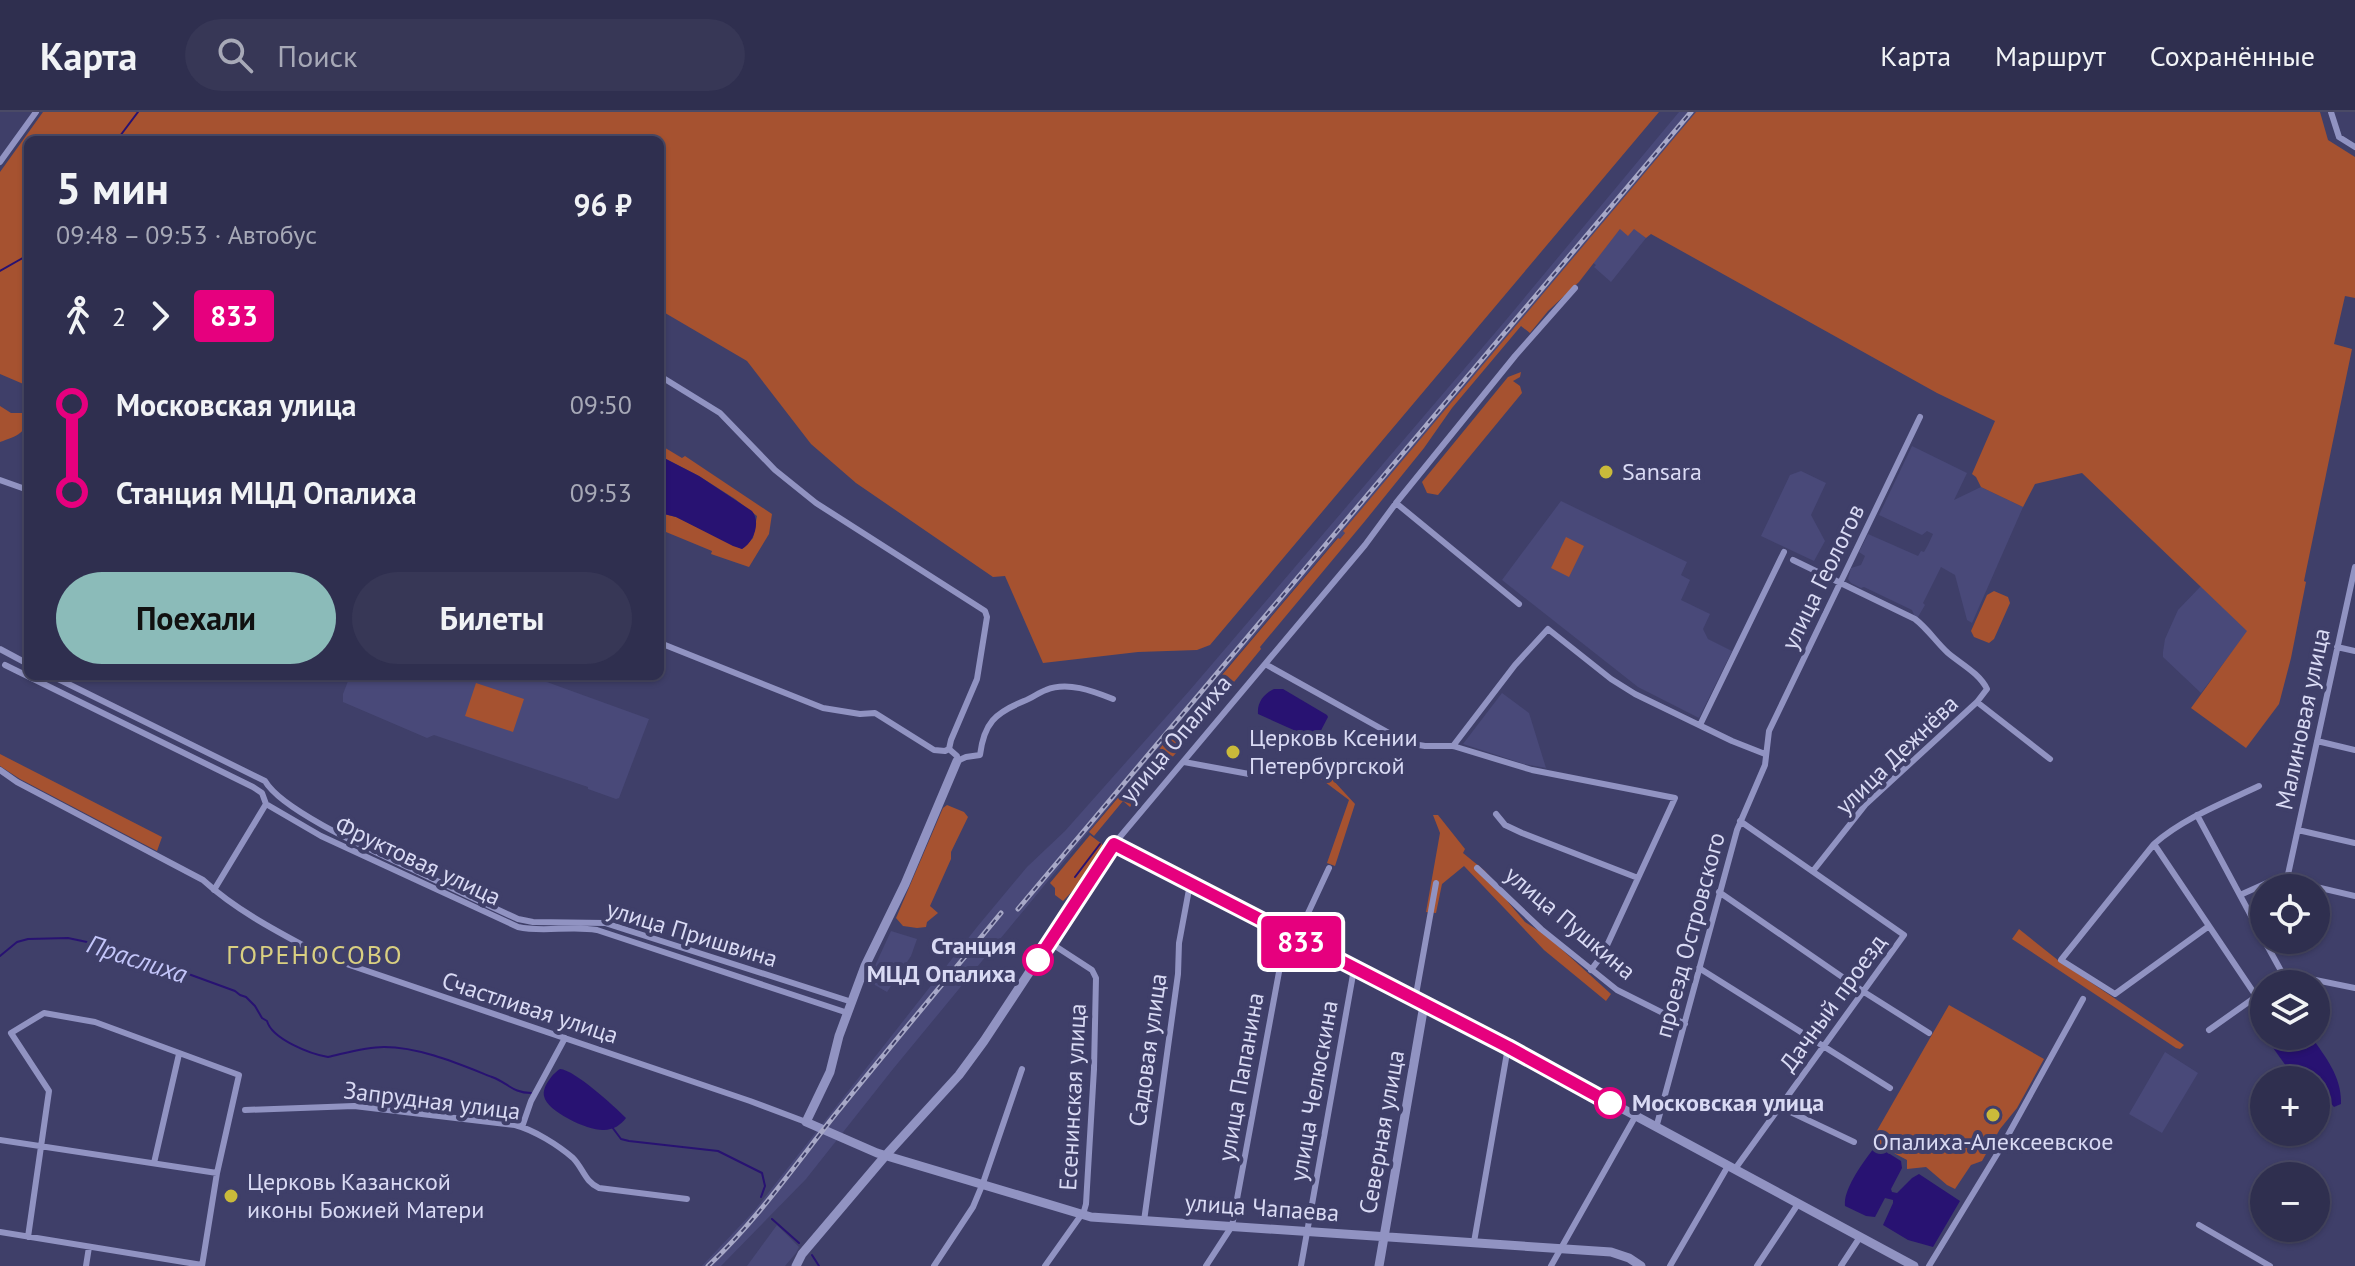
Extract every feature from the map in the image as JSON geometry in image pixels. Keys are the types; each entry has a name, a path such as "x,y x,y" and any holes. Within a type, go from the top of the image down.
{"street":[{"path":"0,162 36,112"},
{"path":"2331,112 2339,137 2355,147"},
{"name":"улица Опалиха","path":"796,1266 802,1254 967,1064 1114,844 1365,545 1515,356 1575,288"},
{"path":"664,378 720,413 775,470 816,503 985,611 987,617 977,679 949,749"},
{"name":"улица Геологов","path":"1765,754 1769,731 1920,417"},
{"path":"0,480 24,489"},
{"path":"1396,503 1519,604"},
{"path":"1700,725 1784,552"},
{"path":"1793,560 1905,613 1928,629 1945,650 1987,686 1977,702 2050,759"},
{"name":"Малиновая улица","path":"2288,874 2355,567"},
{"path":"1453,746 1515,665 1548,629 1635,694 1765,754"},
{"path":"664,645 823,708 860,714 875,713 934,750 949,749"},
{"path":"2337,647 2355,651"},
{"path":"1,650 24,662"},
{"path":"1265,664 1407,743 1453,746 1532,770 1675,798 1603,954 1591,970"},
{"name":"Фруктовая улица","path":"5,665 24,674"},
{"name":"Фруктовая улица","path":"35,680 253,787 262,793 266,804 321,836 518,927 531,930 573,927 597,930 848,1013"},
{"name":"улица Пришвина","path":"60,680 265,781 279,796 361,845 518,919 605,923 852,1002"},
{"path":"956,758 980,755 982,741 995,716 1045,690 1054,687 1085,688 1113,699"},
{"name":"улица Дежнёва","path":"1813,871 1866,804 1977,702"},
{"path":"2317,741 2355,750"},
{"path":"949,749 956,758"},
{"name":"проезд Островского","path":"1656,1128 1719,892 1740,821 1761,775 1765,754"},
{"path":"806,1122 830,1072 839,1036 865,966 905,884 956,758"},
{"path":"1184,762 1249,774"},
{"name":"Счастливая улица","path":"0,770 17,782 203,880 265,924 323,956 806,1122"},
{"path":"2209,926 2115,994 2061,960 2154,844 2197,815 2259,786"},
{"path":"214,890 266,804"},
{"path":"1496,814 1505,825 1522,833 1638,878"},
{"path":"2197,815 2250,914"},
{"path":"1740,821 1813,871"},
{"path":"2298,830 2355,843"},
{"path":"1114,844 1508,1047 1914,1266"},
{"path":"2154,844 2250,987"},
{"name":"улица Папанина","path":"1206,1266 1232,1226 1284,945 1292,937 1329,868"},
{"name":"улица Пушкина","path":"1477,868 1541,929 1617,990 1685,1024"},
{"name":"Дачный проезд","path":"1670,1266 1732,1168 1825,1048 1904,935 1813,871"},
{"path":"1420,1002 1436,883"},
{"name":"Садовая улица","path":"1144,1221 1178,974 1179,943 1190,884"},
{"path":"2240,895 2250,890"},
{"path":"2330,890 2355,896"},
{"path":"1719,892 1929,1033"},
{"name":"Есенинская улица","path":"1045,1266 1086,1204 1096,978 1092,970 1049,942"},
{"path":"1699,968 1890,1088"},
{"name":"улица Челюскина","path":"1301,1266 1354,969"},
{"path":"2330,983 2355,988"},
{"path":"1929,1266 2003,1145 2083,999"},
{"path":"2209,1030 2250,1000"},
{"name":"Северная улица","path":"1379,1266 1420,1002"},
{"path":"0,1232 28,1237 89,1247 202,1265 217,1173 239,1075 95,1022 70,1017 44,1013 11,1033 49,1091 28,1237"},
{"path":"522,1127 531,1101 565,1038"},
{"path":"1474,1242 1508,1047"},
{"path":"154,1163 179,1054"},
{"path":"934,1266 973,1207 1022,1069"},
{"name":"Запрудная улица","path":"245,1110 354,1106 522,1127 575,1160 591,1184 599,1188 687,1199"},
{"path":"1780,1107 1854,1142"},
{"path":"1551,1266 1635,1117"},
{"name":"улица Чапаева","path":"806,1122 886,1155 1080,1215 1561,1248 1621,1254 1641,1266"},
{"path":"0,1140 217,1173"},
{"path":"1757,1266 1798,1204"},
{"path":"2199,1225 2270,1266"},
{"path":"1841,1266 1860,1237"},
{"path":"86,1266 89,1247"}],"shaded area":[{"path":"43,112 1659,112 1210,645 1197,650 1138,652 1043,663 1005,576 993,577 856,483 811,444 747,361 664,312 664,136 26,136"},
{"path":"1679,112 1696,112 1345,533 1339,540 1337,538 1118,796 806,1179 721,1266 702,1266 754,1211 1027,867 1065,831 1190,690"},
{"path":"1696,112 2320,112 2328,140 2355,157 2355,298 2345,296 2334,344 2352,349 2291,658 2279,704 2246,748 2191,708 2247,631 2082,473 2035,484 2023,507 1981,487 1972,474 1995,421 1937,393 1651,234 1646,238 1634,229 1628,236 1620,229 1579,282 1530,333 1521,326 1212,709 1208,707 1197,721 1199,726 1130,807 1123,801 1094,836 1089,832 1340,539 1345,533 1343,531"},
{"path":"24,139 24,384 0,374 0,172"},
{"path":"1634,228 1646,238 1611,282 1592,262 1620,229"},
{"path":"1521,372 1520,377 1513,381 1520,386 1522,393 1438,495 1427,493 1422,482 1508,377"},
{"path":"0,406 11,413 24,413 24,429 0,442"},
{"path":"1912,446 1967,473 1954,500 1981,487 2023,507 1972,623 1967,620 1955,575 1941,567 1918,617 1912,610 1861,588 1848,579 1851,568 1861,565 1865,556 1859,552 1868,534 1918,556 1928,545 1933,534 1927,531 1922,535 1879,515"},
{"path":"664,447 682,458 685,456 772,514 769,534 749,567 711,554 712,551 666,532 664,535 664,514 742,549 753,538 757,516 699,476 666,459"},
{"path":"664,454 666,459 699,476 752,511 756,526 753,537 742,549 664,514"},
{"path":"1801,471 1826,483 1811,515 1825,541 1814,561 1761,536 1790,475"},
{"path":"1561,501 1687,562 1681,575 1690,580 1681,600 1710,614 1703,629 1708,639 1732,651 1699,718 1638,687 1502,580"},
{"path":"1566,537 1584,546 1569,577 1551,568"},
{"path":"2201,586 2248,631 2201,693 2163,657 2163,652 2165,639 2178,610"},
{"path":"1994,591 2008,597 2010,603 1994,639 1989,643 1974,637 1971,631 1987,595"},
{"path":"348,680 541,680 649,719 616,799 434,735 427,738 343,702"},
{"path":"476,683 524,699 513,732 465,716"},
{"path":"1274,689 1283,689 1327,715 1316,740 1258,714 1262,699"},
{"path":"1502,693 1529,713 1546,768 1463,744"},
{"path":"0,754 162,837 157,851 20,779 0,766"},
{"path":"1321,779 1332,779 1355,804 1335,866 1327,863 1349,800"},
{"path":"947,805 968,817 930,906 938,913 927,922 926,927 903,926 896,918 943,808"},
{"path":"1433,815 1438,815 1465,849 1463,853 1485,871 1525,922 1547,936 1611,994 1606,1001 1544,950 1464,866 1442,884 1436,913 1426,912 1440,833"},
{"path":"1090,835 1103,847 1080,883 1063,901 1055,895 1055,888 1050,883"},
{"path":"2019,929 2059,961 2184,1045 2176,1048 2012,939"},
{"path":"891,931 917,939 911,956 887,992 868,981"},
{"path":"1949,1005 2044,1059 1982,1161 1971,1165 1955,1189 1926,1167 1907,1169 1907,1160 1871,1141"},
{"path":"2275,1050 2320,1050 2327,1060 2336,1076 2341,1104 2334,1107 2330,1103 2330,1066 2286,1066"},
{"path":"2165,1052 2198,1073 2162,1133 2129,1114"},
{"path":"560,1069 604,1097 626,1118 622,1123 611,1129 597,1129 579,1124 553,1108 544,1092"},
{"path":"1874,1148 1901,1161 1902,1168 1892,1192 1897,1193 1919,1174 1960,1201 1933,1247 1908,1240 1883,1225 1893,1200 1885,1198 1875,1217 1845,1206 1851,1184"},
{"path":"777,1225 799,1247 796,1253 785,1266 747,1266"}],"waterway":[{"path":"120,136 138,112"},
{"path":"0,271 24,257"},
{"path":"1075,877 1100,844"},
{"name":"Праслиха","path":"0,956 17,942 28,939 68,938 120,949 235,991 255,1006 276,1034 312,1053 328,1057 377,1047 411,1050 453,1062 498,1079 515,1090 531,1093"},
{"name":"Праслиха","path":"612,1127 621,1139 629,1141 718,1151 762,1173 765,1186 761,1197"},
{"name":"Праслиха","path":"772,1219 799,1243"},
{"name":"Праслиха","path":"812,1255 819,1266"}],"railway":[{"path":"1018,909 1691,112"},
{"path":"708,1266 758,1212 1001,913"}],"bus line":[{"name":"833","path":"1038,960 1114,844 1508,1047 1610,1103"}],"place":[{"name":"Sansara","path":"1606,472"},
{"name":"Церковь Ксении Петербургской","path":"1233,752"},
{"name":"Станция МЦД Опалиха","path":"1038,960"},
{"name":"Московская улица","path":"1610,1103"},
{"name":"Опалиха-Алексеевское","path":"1993,1115"},
{"name":"Церковь Казанской иконы Божией Матери","path":"231,1196"}],"district":[{"name":"ГОРЕНОСОВО","path":"315,955"}]}
